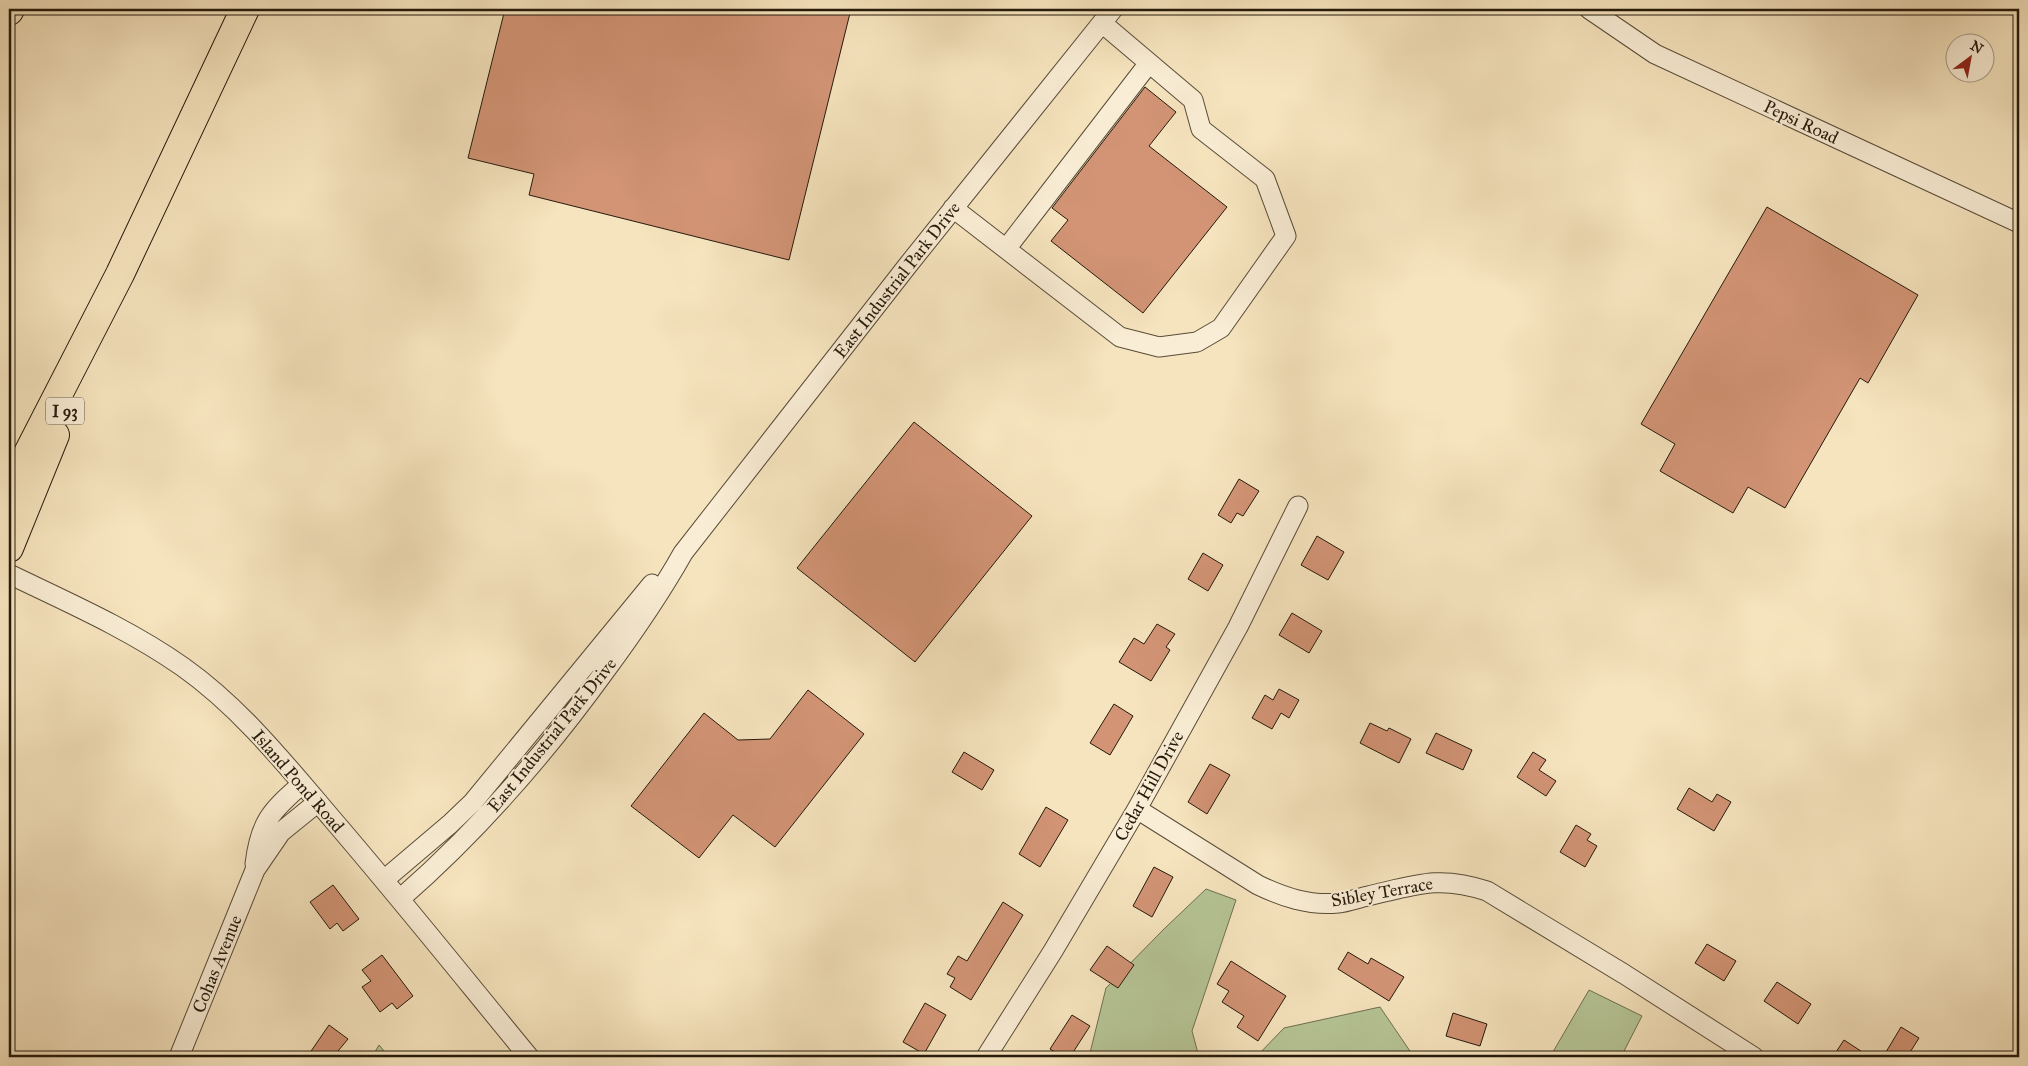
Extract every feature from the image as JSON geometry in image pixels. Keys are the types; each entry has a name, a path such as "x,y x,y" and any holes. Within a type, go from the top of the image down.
{"highway":[{"name":"I 93","path":"9,548 120,274 245,9"},
{"path":"9,490 120,274"}],"street":[{"name":"East Industrial Park Drive","path":"400,899 438,866 501,801 578,708 665,585 683,554 953,208 1113,9"},
{"name":"Pepsi Road","path":"1590,9 1655,54 2019,223"},
{"path":"953,208 1120,337 1159,347 1197,342 1221,328 1286,236 1265,179 1201,129 1193,100 1102,23"},
{"path":"1006,249 1149,63"},
{"name":"Cedar Hill Drive","path":"986,1057 1137,809 1238,627 1298,506"},
{"name":"East Industrial Park Drive","path":"384,880 444,830 473,802 655,581 683,554"},
{"name":"Island Pond Road","path":"9,574 145,643 183,667 218,696 251,727 318,802 529,1057"},
{"name":"Cohas Avenue","path":"255,870 262,828 282,802 302,784"},
{"name":"Cohas Avenue","path":"179,1057 255,870 282,832 318,802"},
{"name":"Sibley Terrace","path":"1137,809 1258,885 1277,894 1297,900 1318,903 1340,903 1424,883 1445,881 1466,884 1487,891 1624,974 1754,1057"}],"green space":[{"path":"1206,889 1236,900 1192,1031 1199,1057 1089,1057 1106,988"},
{"path":"1589,990 1642,1016 1621,1057 1550,1057"},
{"path":"1380,1007 1414,1057 1256,1057 1284,1028"},
{"path":"379,1045 389,1057 372,1057"}],"building":[{"path":"505,9 851,9 789,260 529,195 534,174 468,158"},
{"path":"1145,87 1176,112 1149,146 1227,207 1143,313 1051,241 1068,220 1052,208"},
{"path":"1767,207 1918,295 1868,383 1860,378 1785,508 1748,487 1733,513 1660,471 1675,444 1641,424"},
{"path":"914,422 1032,516 915,662 797,568"},
{"path":"1239,479 1259,491 1243,516 1237,513 1231,523 1218,515"},
{"path":"1317,536 1344,552 1328,580 1301,565"},
{"path":"1203,553 1223,565 1208,591 1188,579"},
{"path":"1292,613 1322,631 1309,653 1279,635"},
{"path":"1157,624 1175,634 1166,647 1170,650 1151,681 1119,662 1134,638 1144,644"},
{"path":"1279,689 1299,700 1289,718 1281,713 1272,729 1252,718 1265,695 1273,700"},
{"path":"808,690 864,734 775,847 733,815 699,858 631,806 704,713 738,740 770,739"},
{"path":"1114,704 1133,716 1110,755 1090,743"},
{"path":"1370,723 1387,731 1389,728 1411,739 1399,763 1360,743"},
{"path":"1436,733 1472,750 1463,770 1426,753"},
{"path":"964,752 994,770 982,790 952,772"},
{"path":"1533,752 1546,760 1539,770 1556,781 1546,796 1517,777"},
{"path":"1210,764 1230,775 1207,814 1188,802"},
{"path":"1689,788 1712,802 1717,794 1731,802 1714,831 1677,809"},
{"path":"1046,807 1068,820 1040,867 1019,854"},
{"path":"1576,825 1591,834 1587,840 1597,846 1585,867 1560,852"},
{"path":"1154,867 1173,877 1152,917 1133,906"},
{"path":"333,885 359,919 343,931 337,923 330,929 310,902"},
{"path":"1003,902 1023,915 971,1000 950,987 955,978 947,974 958,956 967,961"},
{"path":"1707,944 1736,961 1724,981 1695,963"},
{"path":"1107,946 1134,965 1118,988 1090,970"},
{"path":"1348,952 1368,964 1371,958 1404,977 1389,1001 1338,969"},
{"path":"382,955 413,996 397,1009 392,1003 380,1012 362,987 371,981 362,970"},
{"path":"1231,961 1286,996 1258,1041 1237,1027 1244,1016 1222,1002 1229,991 1217,984"},
{"path":"1777,982 1811,1004 1798,1024 1764,1001"},
{"path":"925,1003 946,1015 924,1054 903,1042"},
{"path":"1453,1013 1487,1024 1480,1046 1446,1036"},
{"path":"1072,1015 1090,1026 1070,1057 1063,1057 1050,1049"},
{"path":"329,1025 348,1039 333,1057 307,1057"},
{"path":"1901,1027 1919,1038 1907,1057 1883,1057"},
{"path":"1844,1040 1870,1057 1844,1057 1836,1052"}]}
